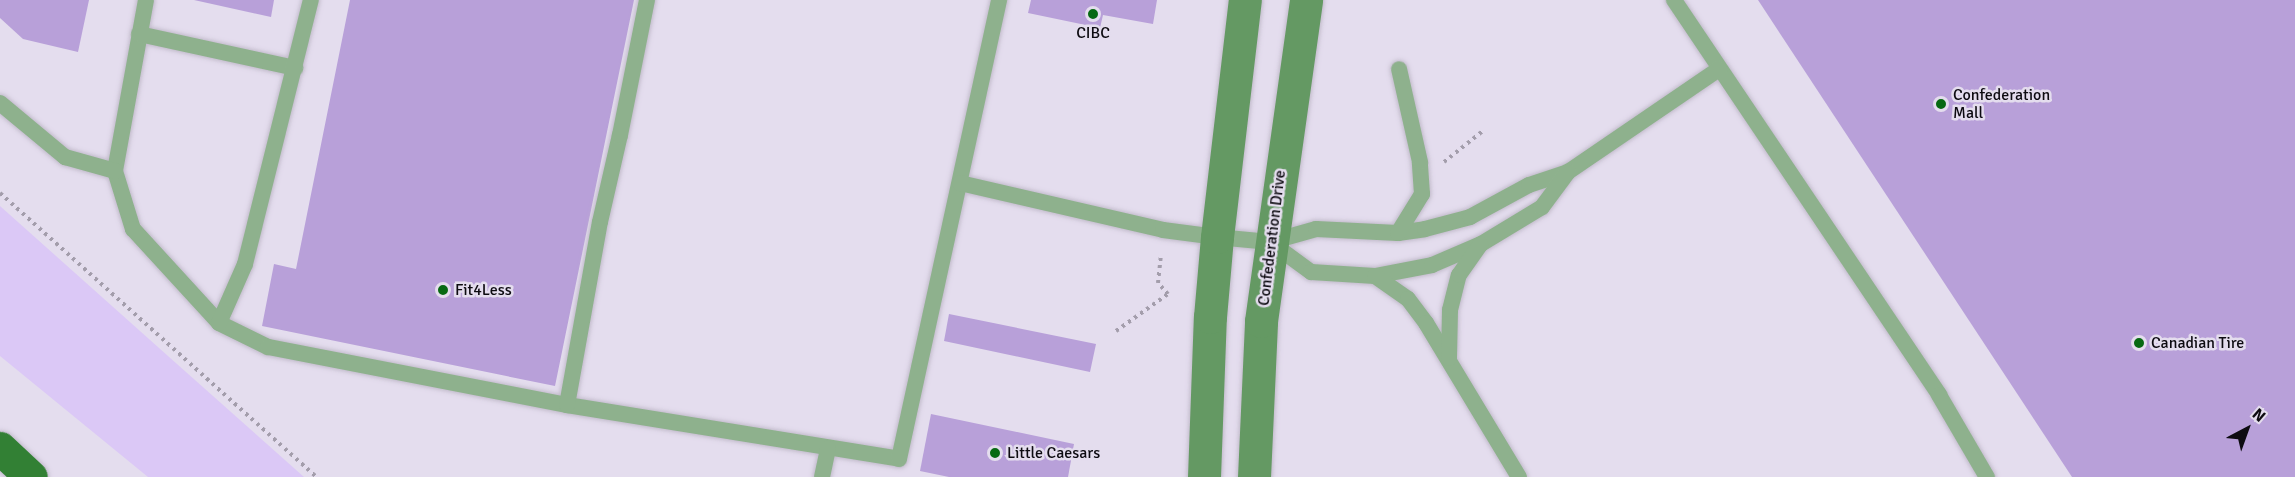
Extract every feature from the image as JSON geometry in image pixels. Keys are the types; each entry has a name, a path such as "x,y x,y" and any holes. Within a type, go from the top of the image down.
{"highway":[{"path":"0,448 32,477"}],"main road":[{"path":"1204,477 1210,317 1217,237 1245,0"},
{"name":"Confederation Drive","path":"1254,477 1260,329 1270,242 1306,0"}],"lane":[{"path":"146,0 115,171 133,229 219,323 268,347 567,405 899,459 999,0"},
{"path":"219,323 245,264 311,0"},
{"path":"567,405 600,222 647,0"},
{"path":"1674,0 1938,394 1987,477"},
{"path":"139,34 295,68"},
{"path":"1398,233 1422,194 1420,162 1399,69"},
{"path":"960,183 1163,230 1217,237 1270,242 1316,229 1398,233 1425,229 1470,217 1529,184 1568,172 1719,69"},
{"path":"0,104 65,157 115,171"},
{"path":"1270,242 1311,272 1375,276 1432,265 1481,244 1542,207 1568,172"},
{"path":"1449,359 1450,310 1459,275 1481,244"},
{"path":"1375,276 1408,299 1449,359 1519,477"},
{"path":"822,477 828,449"}],"path":[{"path":"1443,162 1484,130"},
{"path":"0,193 317,477"},
{"path":"1116,331 1168,294 1158,283"}],"shaded area":[{"path":"0,206 304,477 148,477 0,356"}],"building":[{"path":"0,0 89,0 78,52 23,39 0,18"},
{"path":"194,0 274,0 271,17"},
{"path":"350,0 634,0 555,386 262,326 274,264 296,269"},
{"name":"CIBC","path":"1031,0 1157,0 1153,24 1103,15 1100,28 1028,13"},
{"name":"Canadian Tire","path":"1758,0 2295,0 2295,477 2072,477"},
{"path":"949,314 1096,344 1090,372 944,341"},
{"path":"931,414 1074,444 1068,477 949,477 920,471"}],"place":[{"name":"CIBC","path":"1093,14"},
{"name":"Confederation Mall","path":"1941,104"},
{"name":"Fit4Less","path":"443,290"},
{"name":"Canadian Tire","path":"2139,343"},
{"name":"Little Caesars","path":"995,453"}]}
